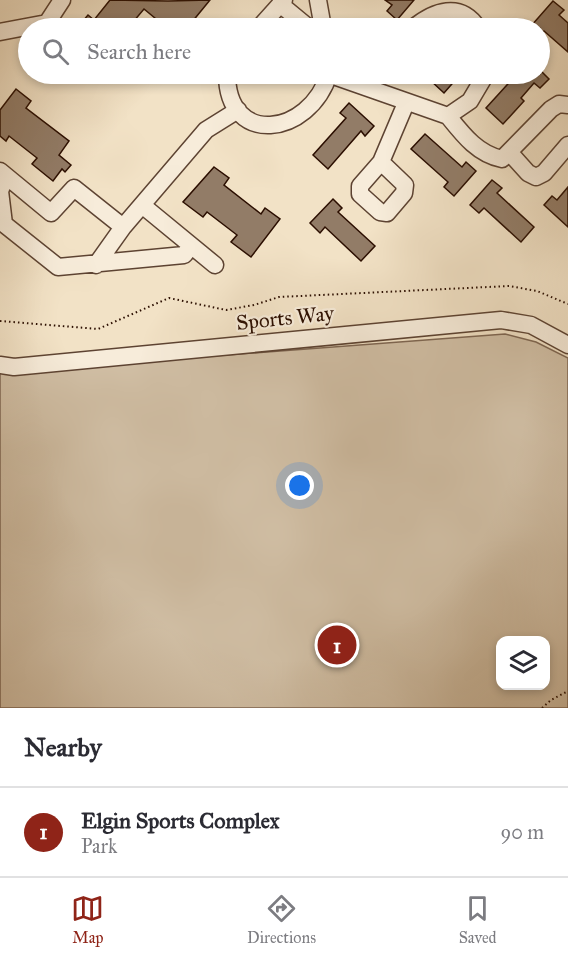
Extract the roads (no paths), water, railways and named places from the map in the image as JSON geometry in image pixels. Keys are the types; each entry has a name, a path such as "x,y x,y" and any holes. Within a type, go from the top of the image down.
{"street":[{"path":"50,18 62,0"},
{"path":"318,0 321,18"},
{"path":"268,18 282,2 299,18"},
{"path":"426,18 447,5 466,18"},
{"path":"0,32 18,28"},
{"path":"230,84 238,110 258,125 276,126 302,115 325,84"},
{"path":"356,84 448,117 467,139 488,156 502,159 511,154 551,109 559,104 568,105"},
{"path":"448,117 470,101 480,84"},
{"path":"381,162 406,102"},
{"path":"96,265 123,227 206,130 238,110"},
{"path":"511,154 528,174 536,177 544,173 568,145"},
{"path":"3,173 51,213 74,188 123,227"},
{"path":"3,173 0,191 4,224 58,267 184,255 191,246"},
{"path":"142,205 215,265"},
{"name":"Sports Way","path":"0,365 14,367 501,320 531,325 568,345"}],"place":[{"name":"Elgin Sports Complex","path":"337,645"}]}
